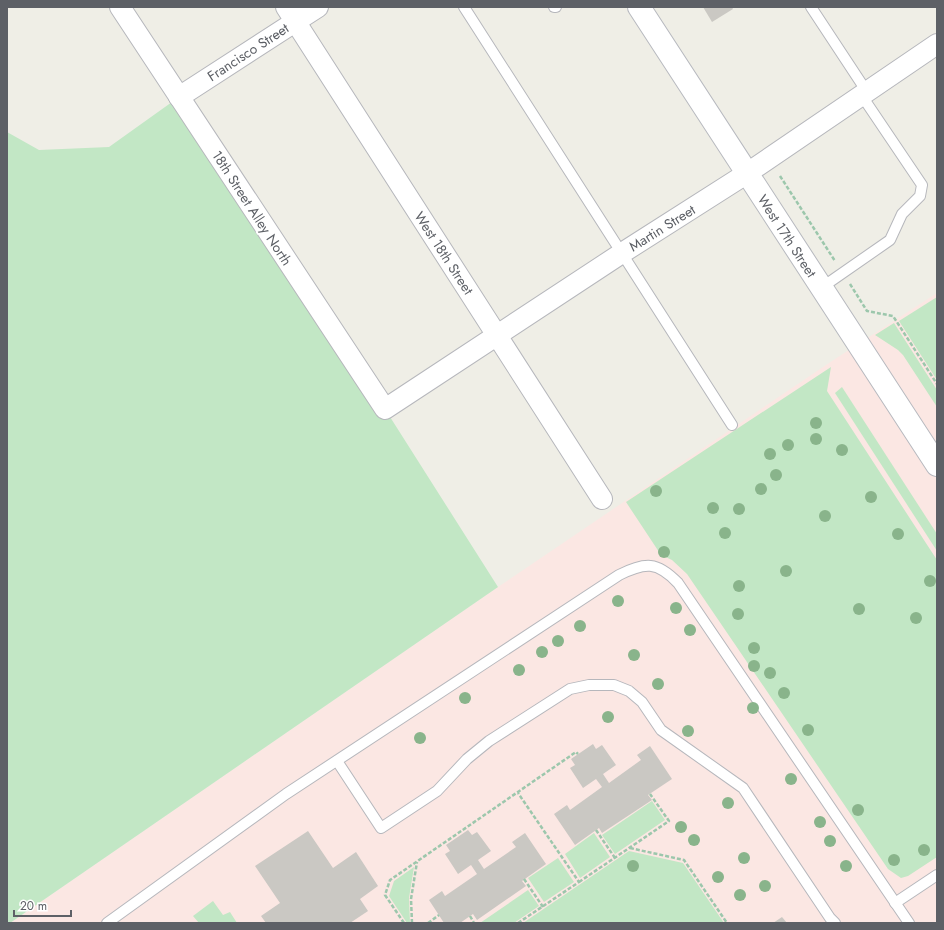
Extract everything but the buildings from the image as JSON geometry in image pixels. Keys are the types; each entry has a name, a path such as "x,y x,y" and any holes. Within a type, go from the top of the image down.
{"street":[{"name":"18th Street Alley North","path":"120,7 385,409"},
{"name":"Francisco Street","path":"179,98 290,14 318,7"},
{"name":"West 17th Street","path":"639,7 746,174 937,465"},
{"name":"West 18th Street","path":"290,14 602,499"},
{"name":"Martin Street","path":"385,409 622,253 746,174 937,44"}],"lane":[{"path":"464,7 732,425"},
{"path":"812,7 864,94 922,185 920,196 902,214 890,240 822,288"},
{"path":"107,923 286,794 619,575 637,566 655,566 667,571 678,583 909,923"},
{"path":"337,761 381,828 437,791 467,759 489,741 570,689 589,685 614,685 630,691 642,702 661,730 743,788 830,918 835,923"},
{"path":"895,903 937,874"}],"path":[{"path":"404,923 385,894 390,880 576,752 578,754"},
{"path":"518,793 579,882"},
{"path":"518,923 669,821 650,794"},
{"path":"596,830 615,858"},
{"path":"629,848 684,860 727,923"},
{"path":"412,923 411,899 417,862"},
{"path":"524,879 543,907"},
{"path":"428,923 439,915"},
{"path":"470,916 474,923"}],"shaded area":[{"path":"937,293 937,923 10,923 498,587 832,361"}],"green space":[{"path":"179,97 385,409 498,587 10,923 7,923 7,132 39,150 109,147"},
{"path":"937,297 937,380 899,321"},
{"path":"894,323 937,390 937,407 903,355 875,335"},
{"path":"831,367 827,391 937,560 937,857 908,876 901,878 888,869 687,574 672,560 661,555 626,502"},
{"path":"842,387 937,534 937,551 835,393"},
{"path":"652,801 665,820 615,854 602,835"},
{"path":"594,833 610,857 580,878 565,854"},
{"path":"629,851 683,863 724,923 523,923"},
{"path":"558,858 574,882 544,902 528,878"},
{"path":"414,867 409,898 410,923 407,923 389,896 394,881"},
{"path":"528,890 539,906 514,923 480,923"},
{"path":"213,901 223,915 230,912 237,923 199,923 193,916"}]}
